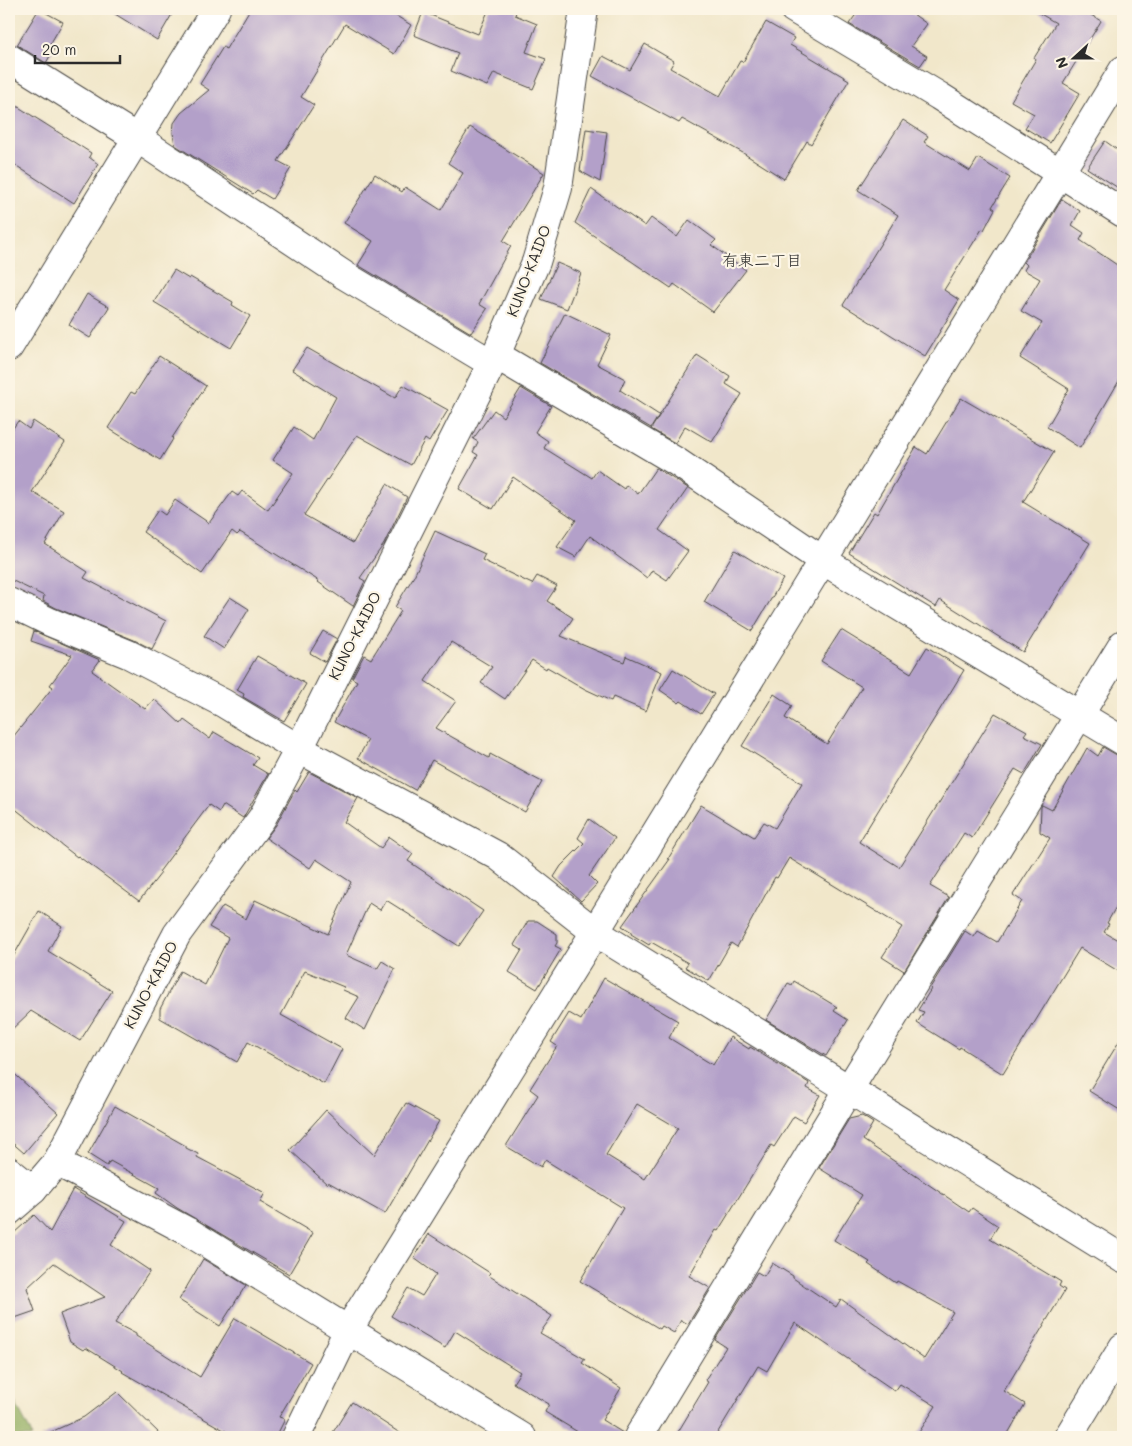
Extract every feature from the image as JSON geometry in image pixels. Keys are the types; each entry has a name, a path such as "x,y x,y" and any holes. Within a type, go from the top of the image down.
{"street":[{"path":"9,346 216,9"},
{"name":"KUNO-KAIDO","path":"9,1211 33,1190 57,1162 177,934 262,818 299,749 494,359 536,262 558,188 584,9"},
{"path":"794,9 939,96 1123,213"},
{"path":"9,58 137,138 344,275 677,462 822,560 1123,742"},
{"path":"296,1437 348,1330 595,932 1123,70"},
{"path":"9,602 50,622 128,654 222,703 299,749 498,856 595,932 1123,1259"},
{"path":"638,1437 848,1089 1123,644"},
{"path":"57,1162 187,1231 522,1437"},
{"path":"9,1171 33,1190"},
{"path":"1068,1437 1123,1347"}],"green space":[{"path":"9,1391 30,1431 32,1437 9,1437"}],"building":[{"path":"39,9 63,22 49,46 54,49 46,63 17,45"},
{"path":"107,9 175,9 157,40"},
{"path":"250,9 385,9 411,25 394,54 345,24 301,97 314,105 278,161 291,168 272,199 257,190 253,194 175,145 173,133 174,123 181,113 209,90 200,84 223,47 226,49"},
{"path":"489,9 517,9 515,15 537,24 526,52 546,59 533,89 494,73 487,86 451,71 458,53 414,35 423,12 478,34"},
{"path":"860,9 906,9 927,24 911,46 927,56 920,66 849,24"},
{"path":"1032,9 1081,9 1101,21 1063,83 1080,93 1050,143 1025,128 1034,114 1011,101 1036,59 1034,58 1056,23"},
{"path":"766,22 794,38 790,45 849,80 811,144 807,141 784,179 743,153 682,119 679,123 592,76 603,56 630,70 645,44 674,61 670,68 720,96 740,61 743,62"},
{"path":"9,101 91,153 89,157 98,164 74,203 9,161"},
{"path":"903,120 928,136 924,142 970,171 978,158 1010,178 992,207 995,209 984,230 982,229 944,290 959,300 925,356 843,305 898,215 858,190"},
{"path":"470,127 544,173 503,241 511,246 479,304 487,309 471,333 358,265 373,241 344,223 375,174 402,192 405,187 441,210 463,173 448,163"},
{"path":"586,129 607,132 600,182 580,171"},
{"path":"1105,141 1123,154 1123,191 1087,168"},
{"path":"591,189 645,226 651,218 677,237 689,220 716,240 711,245 746,270 713,312 674,284 671,288 575,223"},
{"path":"1062,199 1080,211 1072,225 1084,233 1080,240 1123,269 1123,374 1080,448 1047,427 1069,389 1020,358 1042,323 1021,311 1040,279 1024,270 1027,265 1024,262"},
{"path":"557,263 581,273 567,309 541,299"},
{"path":"174,270 233,302 232,305 250,316 231,348 154,302"},
{"path":"87,294 109,307 90,338 69,325"},
{"path":"565,313 611,335 597,364 625,379 620,390 659,415 651,428 540,363"},
{"path":"307,348 395,398 403,385 448,410 429,442 425,439 411,465 357,435 304,515 353,543 387,484 407,497 384,544 360,578 365,581 353,606 319,581 240,532 237,535 232,531 202,574 143,532 158,510 165,515 175,500 209,523 232,492 238,496 242,491 268,510 293,473 273,460 294,427 313,440 336,397 292,370"},
{"path":"697,355 730,376 726,384 742,394 712,442 685,426 675,443 651,429"},
{"path":"159,356 206,386 160,460 108,428 131,392 135,394"},
{"path":"521,388 551,406 535,432 548,441 544,448 592,478 597,470 624,489 626,485 638,494 656,468 688,488 659,530 688,551 667,580 652,570 647,578 590,536 576,557 557,547 576,520 513,477 493,509 459,489 478,455 473,452 478,442 473,439 494,410 503,417"},
{"path":"961,398 1054,452 1023,502 1090,543 1023,652 940,600 936,607 849,553 874,512 877,514 916,447 927,454"},
{"path":"18,421 29,429 33,421 65,442 32,492 64,511 45,544 88,572 84,578 166,621 152,649 56,608 43,601 44,596 9,579 9,434"},
{"path":"435,531 485,554 482,560 532,584 537,576 557,586 547,601 573,618 561,636 624,662 626,656 662,672 646,711 613,697 611,701 585,689 547,667 546,669 532,660 505,699 481,683 492,667 451,642 425,681 456,701 436,728 489,758 490,754 542,782 525,812 432,760 415,790 358,758 368,740 334,722 357,681 352,678 364,655 371,659 401,611 395,607 414,576"},
{"path":"735,550 783,579 752,631 704,602"},
{"path":"230,597 249,609 224,649 204,636"},
{"path":"841,630 911,673 927,647 964,670 859,842 899,867 995,713 1027,731 1024,735 1042,744 1024,774 1015,769 972,838 964,833 930,886 949,897 904,971 882,957 902,927 789,858 777,878 775,877 737,947 731,943 709,981 685,967 688,963 651,942 649,945 622,926 670,859 668,859 701,805 754,837 764,822 775,828 802,783 742,746 774,694 792,706 785,718 827,744 862,687 821,661"},
{"path":"34,631 100,660 92,671 145,709 154,699 181,724 184,720 210,739 214,732 258,758 253,765 268,774 243,818 223,805 219,812 209,805 139,901 77,857 9,804 9,742 53,687 50,685 72,655 31,641"},
{"path":"323,631 337,639 325,662 310,653"},
{"path":"257,656 306,684 284,721 243,697 244,694 237,690"},
{"path":"673,669 714,694 701,714 681,701 679,703 660,690"},
{"path":"1103,747 1123,757 1123,894 1104,932 1123,943 1123,974 1080,948 1003,1074 917,1023 924,1012 918,1010 965,931 974,937 978,931 997,942 1022,901 1013,895 1050,838 1040,832 1042,805 1052,810 1087,748 1098,756"},
{"path":"309,772 358,798 344,822 381,848 389,837 413,854 408,861 483,911 459,946 386,900 380,910 369,903 346,955 377,969 382,961 395,969 365,1030 346,1018 359,997 343,990 344,987 305,971 281,1015 342,1049 324,1084 248,1042 237,1062 160,1018 160,1009 180,971 205,985 228,938 209,927 223,906 246,919 255,900 328,934 351,882 316,859 310,868 266,838 276,825 295,790 297,792"},
{"path":"589,819 615,838 589,876 597,884 581,901 554,877 561,866 584,843 578,838"},
{"path":"39,911 62,926 48,951 112,991 80,1041 31,1011 9,1032 9,964"},
{"path":"528,921 537,921 557,934 555,946 561,949 537,989 509,972 522,950 514,945"},
{"path":"604,978 678,1021 669,1038 713,1065 730,1037 809,1083 807,1088 820,1095 804,1122 794,1116 774,1147 771,1145 718,1231 716,1230 689,1276 710,1288 688,1324 681,1320 674,1333 662,1326 660,1329 580,1281 623,1208 545,1160 541,1167 506,1146 538,1095 530,1089 557,1046 551,1042 569,1013 581,1020","holes":["637,1104 678,1128 645,1179 606,1155"]},
{"path":"794,981 837,1007 834,1011 848,1020 826,1056 766,1020 788,983 792,985"},
{"path":"1123,1035 1123,1112 1089,1091"},
{"path":"9,1069 58,1113 24,1153 9,1140"},
{"path":"406,1103 439,1121 385,1214 328,1182 327,1184 290,1150 326,1110 374,1155"},
{"path":"115,1106 186,1146 186,1148 198,1154 197,1157 265,1193 260,1202 313,1233 289,1274 177,1208 156,1193 159,1188 110,1161 107,1166 88,1154"},
{"path":"862,1116 873,1123 863,1140 969,1212 972,1208 998,1226 990,1239 1061,1282 1059,1286 1065,1290 1004,1391 1025,1404 1006,1437 916,1437 936,1406 900,1384 895,1391 795,1323 767,1371 758,1366 715,1437 675,1437 708,1382 705,1380 726,1347 715,1340 757,1272 764,1276 772,1263 836,1307 841,1299 924,1359 953,1312 897,1281 896,1283 868,1264 870,1262 834,1240 862,1195 819,1168 849,1119"},
{"path":"73,1189 126,1221 111,1245 150,1271 115,1323 136,1334 136,1336 200,1377 235,1318 311,1363 279,1417 285,1419 276,1437 236,1437 122,1372 86,1348 83,1350 70,1342 60,1314 105,1297 54,1263 27,1288 35,1311 9,1320 9,1235 14,1233 34,1215 50,1232"},
{"path":"429,1234 552,1316 540,1333 585,1359 582,1363 621,1388 602,1420 623,1433 622,1437 586,1437 545,1412 549,1404 513,1383 520,1372 455,1331 445,1348 391,1316 408,1288 422,1296 436,1274 414,1258"},
{"path":"203,1259 246,1285 220,1326 179,1300"},
{"path":"117,1392 163,1437 40,1437 84,1417"},
{"path":"352,1402 406,1437 330,1437"}],"district":[{"name":"有東二丁目","path":"762,260"}]}
